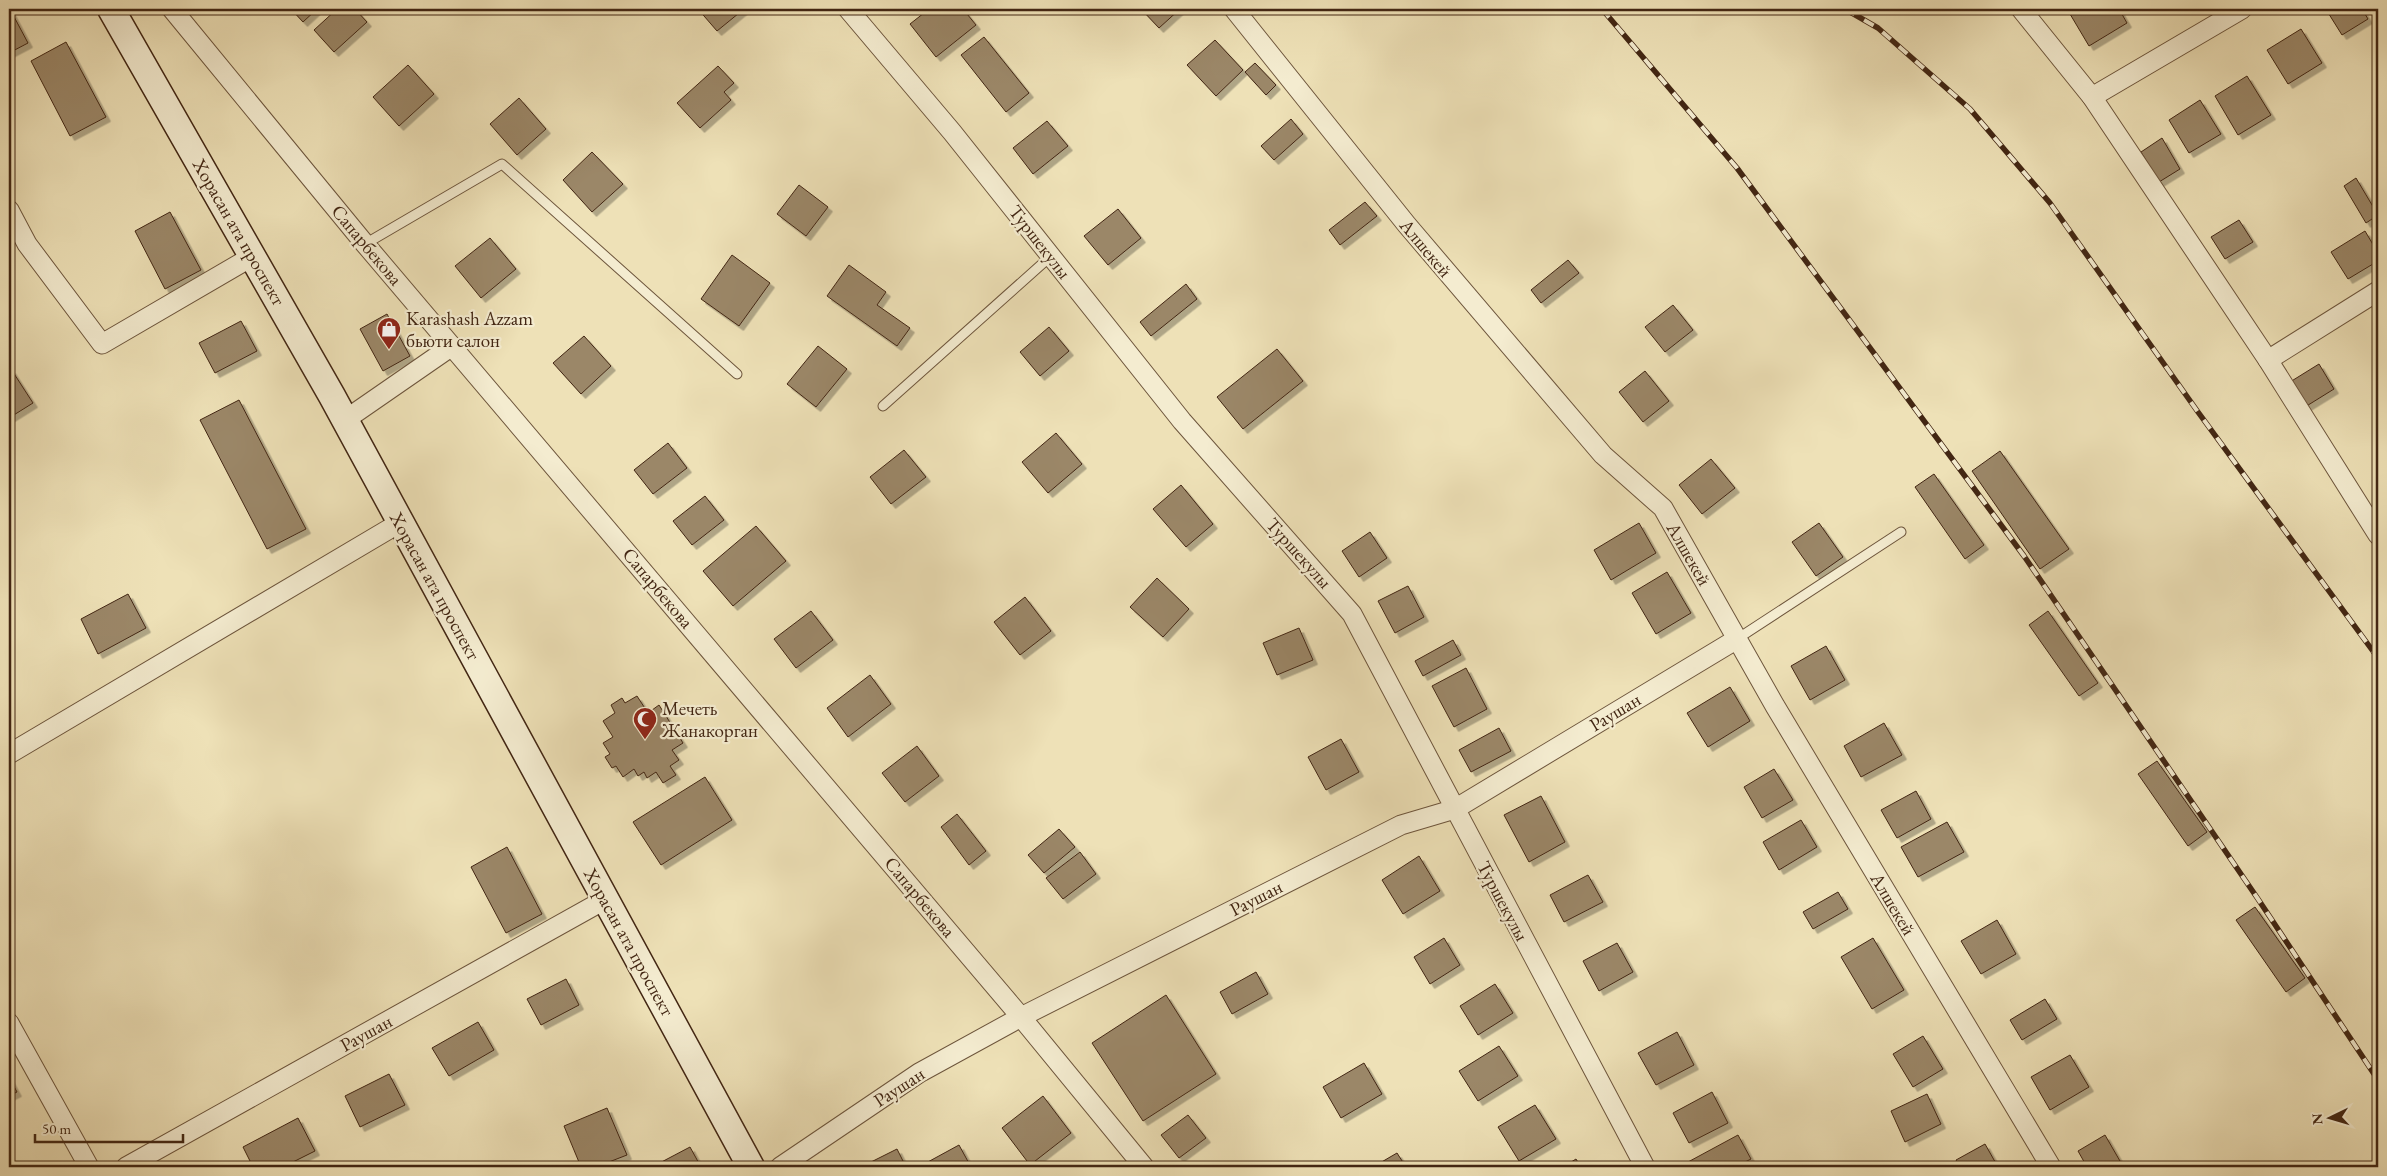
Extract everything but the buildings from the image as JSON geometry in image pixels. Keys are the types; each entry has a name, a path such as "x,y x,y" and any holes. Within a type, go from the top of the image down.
{"main road":[{"name":"Хорасан ата проспект","path":"111,9 345,420 751,1167"}],"street":[{"name":"Сапарбекова","path":"172,9 366,244 1021,1017 1144,1167"},
{"name":"Туршекулы","path":"848,9 952,132 1182,421 1352,614 1645,1167"},
{"name":"Алшекей","path":"1234,9 1407,226 1603,455 1663,508 1737,639 2050,1167"},
{"path":"2021,9 2092,97 2268,360 2378,534"},
{"path":"2092,97 2242,9"},
{"path":"9,210 27,244 102,344 253,256"},
{"path":"2268,360 2378,291"},
{"path":"345,420 452,346"},
{"path":"9,754 401,522"},
{"name":"Раушан","path":"780,1167 918,1073 1021,1017 1401,825 1455,809 1737,639"},
{"name":"Раушан","path":"126,1167 606,900"},
{"path":"9,1023 89,1167"}],"lane":[{"path":"366,244 502,164 736,374"},
{"path":"883,406 1051,256"},
{"path":"1737,639 1901,532"}],"railway":[{"path":"1602,9 1737,168 2024,556 2258,899 2378,1080"},
{"path":"1845,9 1878,28 1970,109 2050,203 2198,412 2378,658"}],"place":[{"name":"Karashash Azzam бьюти салон","path":"389,350"},
{"name":"Мечеть Жанакорган","path":"645,740"}]}
